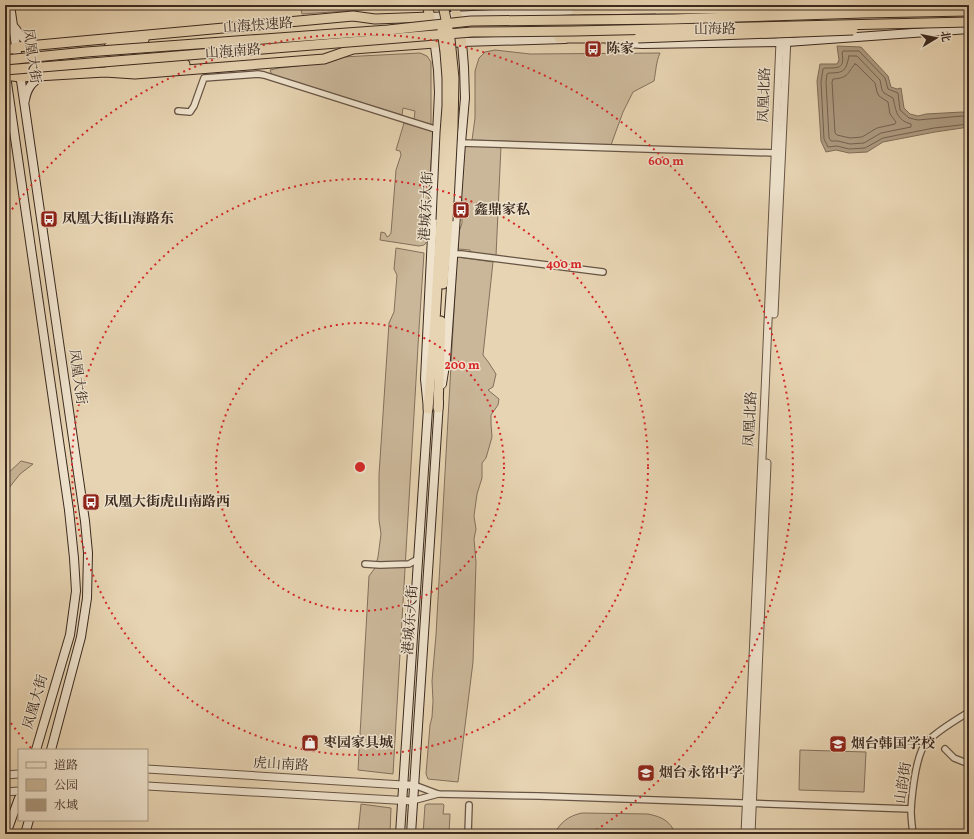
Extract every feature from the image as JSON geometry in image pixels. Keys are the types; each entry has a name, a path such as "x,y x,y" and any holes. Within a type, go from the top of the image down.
{"highway":[{"name":"港城东大街","path":"427,5 430,17"},
{"name":"港城东大街","path":"436,5 444,38 447,78 438,408"},
{"name":"港城东大街","path":"428,409 453,126 454,78 450,39 443,5"},
{"name":"港城东大街","path":"454,5 462,42"},
{"path":"576,10 893,7 969,10"},
{"name":"山海快速路","path":"5,60 86,52 388,30 471,21 673,19 969,10"},
{"name":"山海南路","path":"5,51 17,47 353,16 375,19 430,17"},
{"path":"86,52 155,37 375,19"},
{"name":"山海快速路","path":"5,72 60,66 472,32 969,22"},
{"path":"559,38 638,38 854,30 917,23"},
{"name":"山海南路","path":"5,72 20,77 105,72 134,74 324,59 352,49 462,42"},
{"path":"60,66 136,67 320,54 352,49"}],"main road":[{"name":"凤凰大街","path":"10,5 85,521 88,553 87,598 81,637 51,749"},
{"path":"430,17 576,10 627,5"},
{"name":"港城东大街","path":"400,834 428,409 425,379 439,93 435,43 430,17"},
{"path":"14,25 23,39 38,45"},
{"name":"山海路","path":"462,42 559,38 642,44 784,42 969,29"},
{"name":"港城东大街","path":"411,834 438,408 446,359 460,143 465,98 462,42"},
{"name":"凤凰大街","path":"5,72 69,510 76,591 70,635 36,749"},
{"path":"24,105 26,94 30,86 35,80 42,76"},
{"path":"5,92 10,102"},
{"path":"6,834 18,800"},
{"path":"25,834 29,821"}],"street":[{"name":"凤凰北路","path":"745,834 749,804 772,350 784,42 784,5"},
{"name":"凤凰北路","path":"751,834 749,804 765,408 776,153 784,42"},
{"path":"178,111 190,112 194,106 204,78 258,74 438,130"},
{"path":"460,143 776,153"},
{"path":"454,254 603,272"},
{"path":"365,564 380,566 409,564 418,559"},
{"name":"山韵街","path":"913,834 912,809 917,767 921,749 926,742 969,712"},
{"path":"945,749 954,758 969,764"},
{"name":"虎山南路","path":"148,769 414,785"},
{"path":"5,775 18,774"},
{"path":"414,785 438,794"},
{"name":"虎山南路","path":"148,786 412,801"},
{"path":"5,792 18,791"},
{"path":"412,801 438,794 912,809"},
{"path":"468,834 469,806"}],"green space":[{"path":"300,5 409,5 407,7 302,14"},
{"path":"495,50 530,54 660,53 654,81 633,92 623,112 611,145 472,140 475,118 475,71 479,58 485,52"},
{"path":"420,53 427,56 431,62 431,124 414,120 415,111 403,108 402,115 272,75 270,70 344,57"},
{"path":"404,123 432,131 433,133 426,243 419,246 380,240 381,232 385,233 387,237 391,233 396,170 401,155 400,151 396,150"},
{"path":"464,145 501,146 496,256 458,249 459,232 462,223 461,191"},
{"path":"396,248 424,253 393,774 358,770 369,576 375,568 381,534 379,520 379,475 389,323 394,312 397,275 394,269"},
{"path":"457,257 493,262 483,355 496,374 493,387 488,390 499,399 498,405 491,415 492,437 486,458 482,463 482,478 477,494 474,516 476,529 474,539 476,562 473,662 458,782 428,779 426,774 433,701 432,681 436,635"},
{"path":"21,461 33,464 20,474 5,493 5,476"},
{"path":"800,750 866,752 864,792 799,790"},
{"path":"361,804 391,808 390,834 358,834"},
{"path":"425,805 444,805 443,814 450,814 449,834 423,834"},
{"path":"582,813 648,814 657,816 668,822 676,834 554,834 565,820"}],"water":[{"path":"837,46 861,47 888,76 891,87 897,89 901,88 904,108 910,114 918,116 926,114 969,113 969,127 883,142 867,152 849,153 836,150 826,152 821,141 817,81 820,64 837,64 839,60"}],"place":[{"name":"陈家","path":"593,49"},
{"name":"鑫鼎家私","path":"461,210"},
{"name":"凤凰大街山海路东","path":"49,219"},
{"name":"凤凰大街虎山南路西","path":"91,502"},
{"name":"枣园家具城","path":"310,743"},
{"name":"烟台韩国学校","path":"838,744"},
{"name":"烟台永铭中学","path":"646,773"}]}
